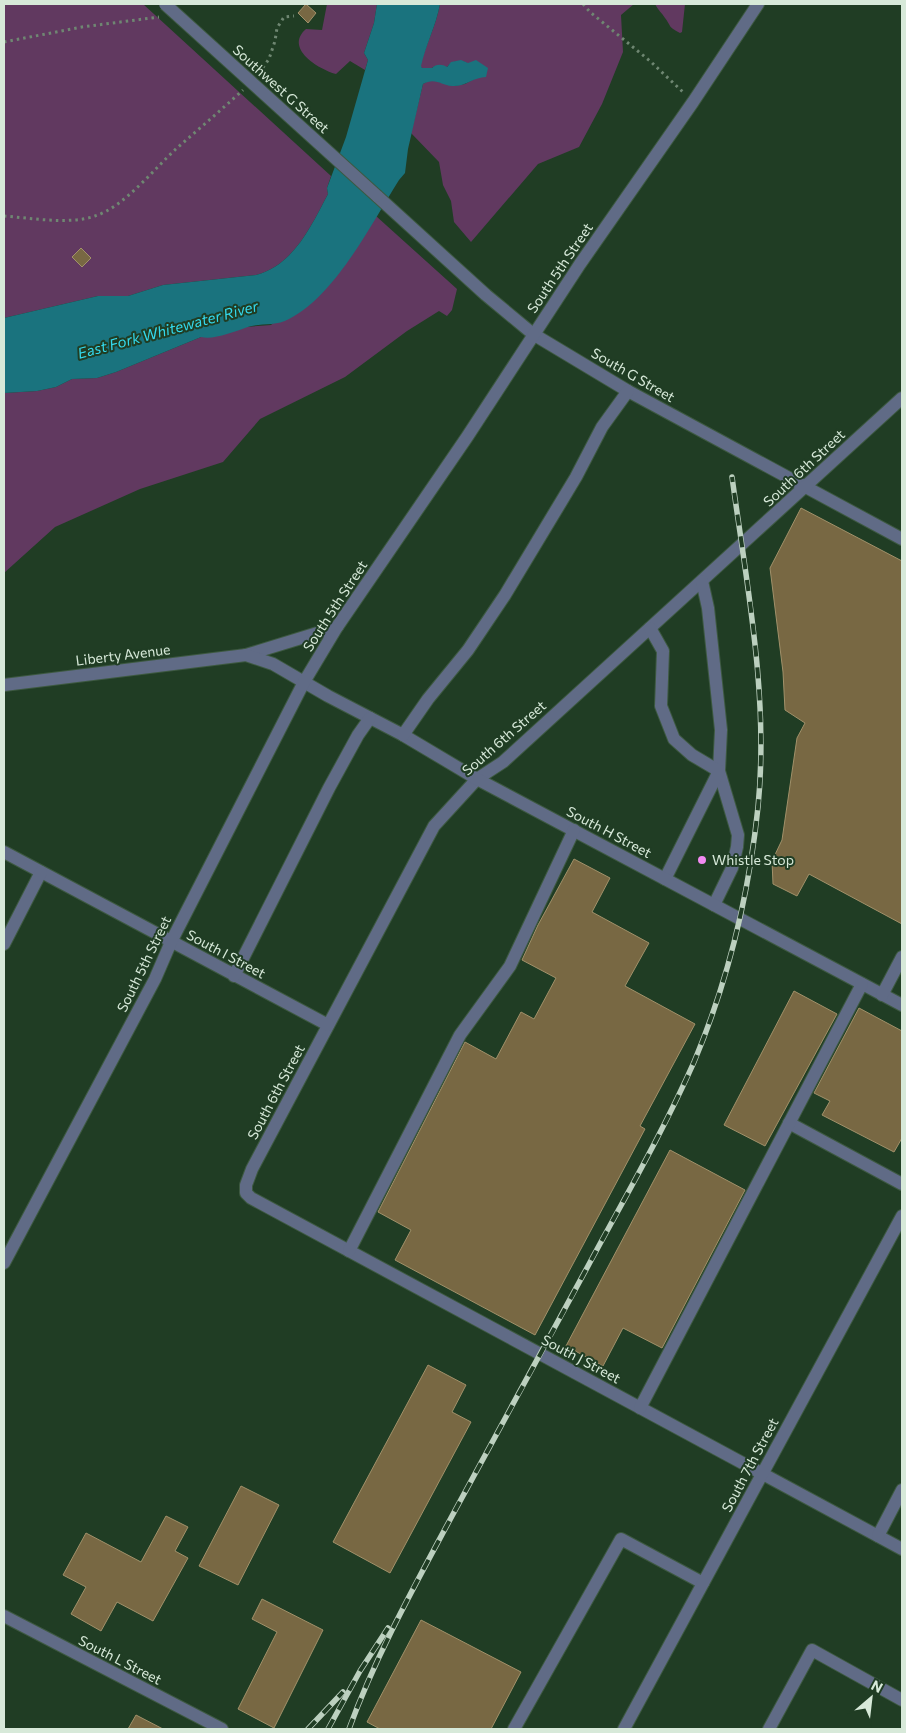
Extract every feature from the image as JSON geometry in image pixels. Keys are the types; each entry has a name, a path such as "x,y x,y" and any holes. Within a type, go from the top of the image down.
{"street":[{"name":"South 5th Street","path":"4,1263 154,980 171,942 304,682 337,627 467,437 533,334 693,102 758,4"},
{"name":"Southwest G Street","path":"164,10 377,196"},
{"name":"South G Street","path":"377,196 486,295 533,334 628,391 902,539"},
{"path":"403,735 468,650 505,595 576,477 602,427 628,391"},
{"name":"South 6th Street","path":"246,1194 246,1185 252,1169 434,826 477,779 502,762 902,398"},
{"path":"702,581 708,608 721,730 719,771 738,834 732,868 714,905"},
{"name":"Liberty Avenue","path":"4,684 246,655 337,627"},
{"path":"650,628 663,651 661,706 674,739 692,755 719,771"},
{"name":"Liberty Avenue","path":"246,655 273,664 304,682"},
{"name":"South H Street","path":"304,682 403,735 477,779 902,1006"},
{"path":"234,976 329,788 358,735 370,718"},
{"path":"665,879 719,771"},
{"path":"349,1251 460,1035 510,966 574,830"},
{"name":"South I Street","path":"4,852 328,1025"},
{"path":"4,944 41,872"},
{"path":"882,995 902,957"},
{"path":"640,1408 862,984"},
{"path":"788,1123 902,1184"},
{"name":"South J Street","path":"246,1194 902,1549"},
{"name":"South 7th Street","path":"624,1729 902,1216"},
{"path":"878,1536 902,1490"},
{"path":"514,1729 621,1539 703,1583"},
{"name":"South L Street","path":"4,1616 222,1729"},
{"path":"769,1729 812,1650 902,1700"}],"path":[{"path":"583,4 590,12 650,61 693,102"},
{"path":"4,42 164,10"},
{"path":"258,74 272,51 280,22 284,17 294,16"},
{"path":"4,216 72,220 93,217 105,212 126,197 179,146 248,86"}],"shaded area":[{"path":"4,4 143,4 331,176 327,188 328,194 300,243 281,263 256,275 163,285 128,296 98,296 4,318"},
{"path":"327,4 377,4 374,23 364,53 368,60 365,70 350,61 336,74 313,63 301,50 300,36 306,29 322,30"},
{"path":"440,4 634,4 621,15 623,52 602,104 579,147 538,164 471,242 454,222 451,201 443,185 439,162 411,133 423,84 428,81 436,81 454,86 465,84 478,77 468,64 462,61 452,63 447,67 435,66 425,69 420,66"},
{"path":"655,4 685,4 682,32 680,33 671,28"},
{"path":"376,216 457,289 452,310 447,316 439,311 407,331 345,377 260,419 223,462 140,489 55,527 4,573 4,393 37,391 56,387 72,379 97,378 201,337 210,337 245,327 271,325 357,247"}],"water":[{"name":"East Fork Whitewater River","path":"377,4 440,4 423,58 422,68 432,68 439,65 447,67 451,62 461,60 468,63 476,60 488,68 486,77 457,86 435,81 423,84 408,149 405,173 351,257 322,293 306,308 284,321 250,326 217,337 201,337 97,378 72,379 56,387 37,391 4,393 4,318 98,296 128,296 163,285 256,275 281,263 291,253 308,231 328,194 327,188 346,137 368,60 364,53 374,23"}],"building":[{"path":"306,4 316,13 308,23 298,13"},
{"path":"81,248 91,258 82,267 72,257"},
{"path":"801,508 902,561 902,924 809,874 797,896 773,884 772,861 782,840 797,738 805,723 785,710 783,672 770,568"},
{"path":"574,859 610,878 592,912 649,943 625,986 695,1024 640,1126 645,1129 535,1335 395,1260 411,1230 378,1212 465,1042 496,1059 521,1012 534,1019 556,978 522,960 538,925"},
{"path":"794,991 837,1014 765,1146 724,1125"},
{"path":"859,1008 902,1031 902,1138 894,1152 822,1115 830,1101 814,1093"},
{"path":"670,1150 745,1190 662,1348 623,1328 603,1366 566,1346"},
{"path":"428,1365 466,1385 452,1412 471,1422 390,1573 333,1542"},
{"path":"241,1486 279,1505 238,1585 199,1566"},
{"path":"166,1516 188,1527 175,1551 188,1558 153,1621 117,1602 101,1631 71,1614 86,1587 63,1575 86,1533 141,1562"},
{"path":"262,1599 323,1630 274,1728 238,1709 277,1632 252,1619"},
{"path":"421,1620 521,1672 491,1729 380,1729 367,1722"},
{"path":"136,1715 163,1729 128,1729"}],"railway":[{"path":"349,1729 371,1674 410,1594 669,1114 694,1062 727,969 749,872 758,807 761,766 761,724 755,642 732,477"},
{"path":"328,1729 360,1671 388,1628"},
{"path":"308,1729 343,1692"}],"place":[{"name":"Whistle Stop","path":"702,860"}]}
